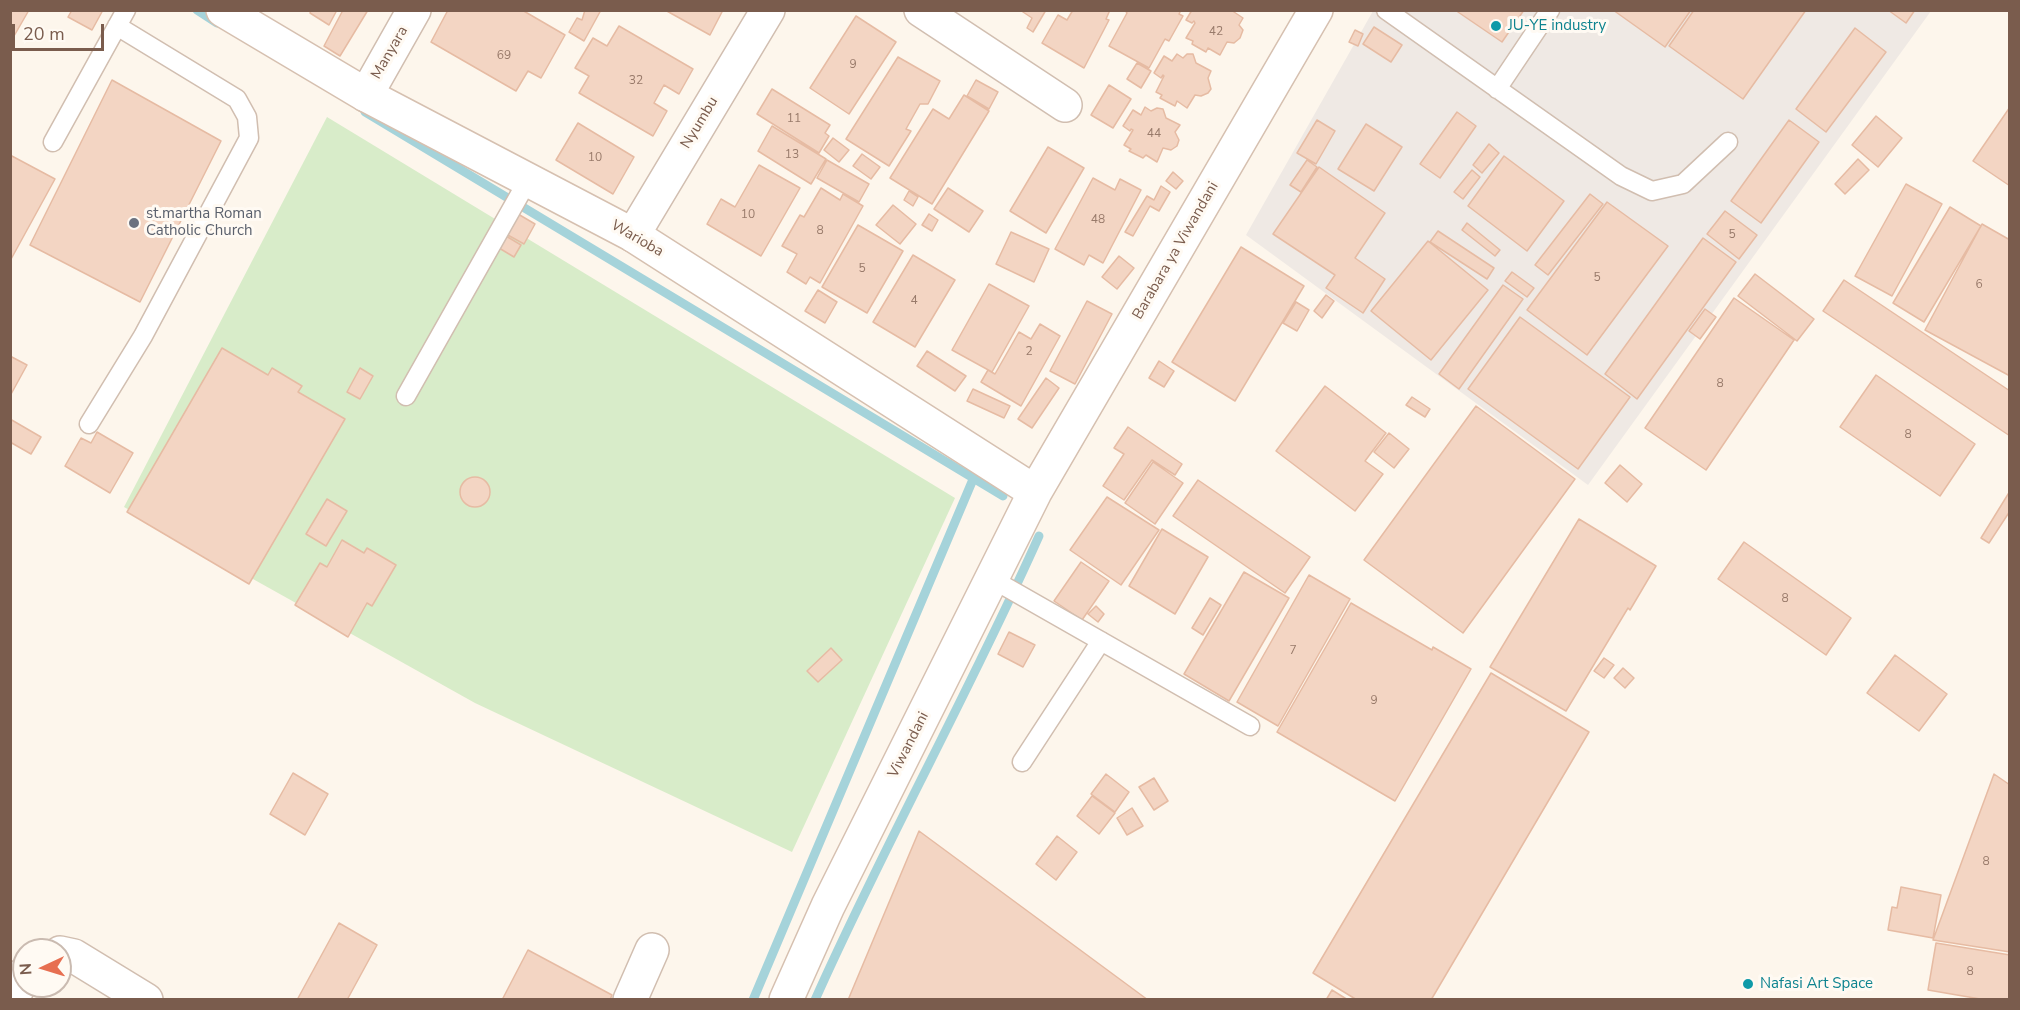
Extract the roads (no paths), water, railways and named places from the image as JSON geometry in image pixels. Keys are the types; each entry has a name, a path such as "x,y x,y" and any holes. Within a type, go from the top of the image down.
{"street":[{"name":"Warioba","path":"224,10 366,95 633,234 1035,492"},
{"name":"Manyara","path":"366,95 414,10"},
{"name":"Nyumbu","path":"633,234 768,10"},
{"path":"921,10 1065,105"},
{"name":"Barabara ya Viwandani","path":"1035,492 1316,10"},
{"name":"Viwandani","path":"786,999 828,906 1035,492"},
{"path":"630,999 652,950"},
{"path":"72,955 146,999"}],"lane":[{"path":"1386,10 1621,176 1652,191 1683,183 1728,142"},
{"path":"1497,89 1550,10"},
{"path":"53,142 122,18 237,99 247,117 249,138 143,336 89,424"},
{"path":"406,396 528,180"},
{"path":"992,579 1250,726"},
{"path":"1022,762 1101,641"}],"waterway":[{"path":"197,10 217,23"},
{"path":"365,112 1003,496"},
{"path":"753,1000 974,477"},
{"path":"815,1000 1039,536"}],"place":[{"name":"JU-YE industry","path":"1496,26"},
{"name":"st.martha Roman Catholic Church","path":"134,223"},
{"name":"Nafasi Art Space","path":"1748,984"}]}
